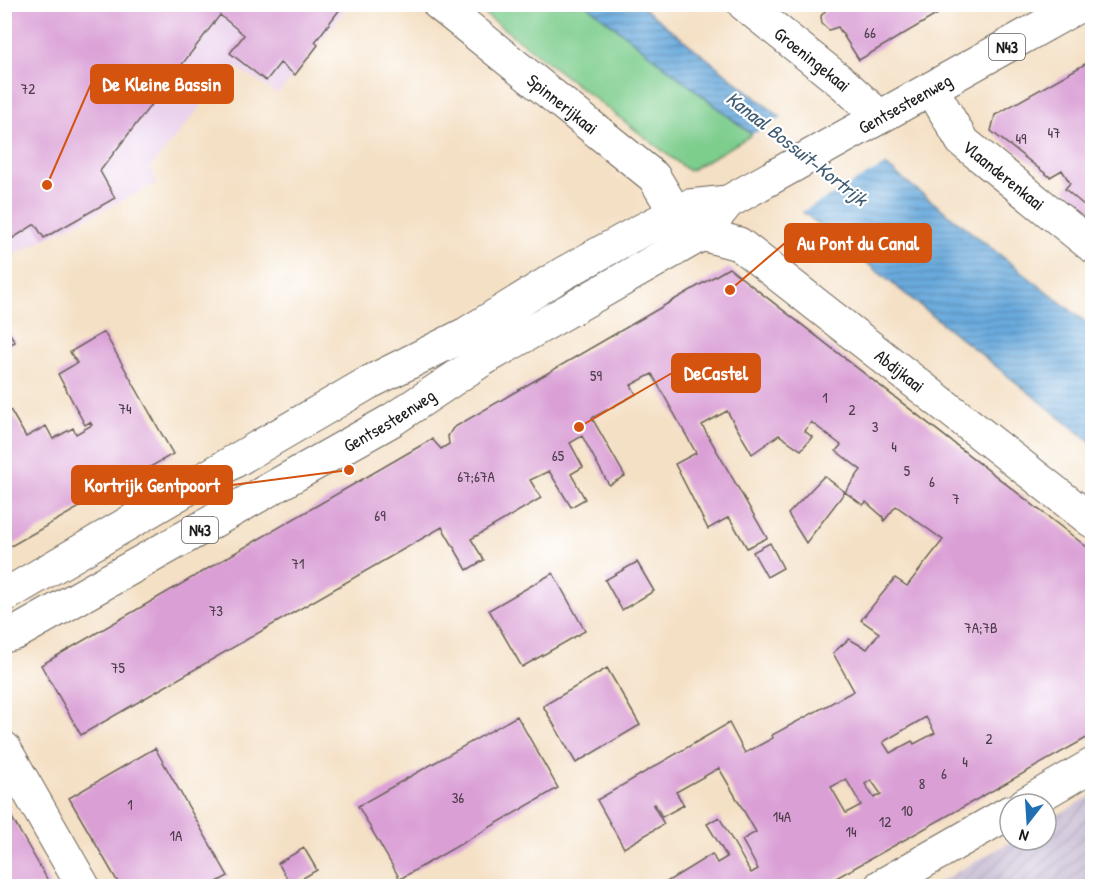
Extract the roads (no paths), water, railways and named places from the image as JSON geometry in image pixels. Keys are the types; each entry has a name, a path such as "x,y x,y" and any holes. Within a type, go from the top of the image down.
{"main road":[{"name":"Spinnerijkaai","path":"439,4 654,177 675,212"},
{"name":"Groeningekaai","path":"744,4 844,84 876,119"},
{"name":"Gentsesteenweg","path":"4,636 16,633 146,561 357,440 482,360 702,234 728,202 1082,4"},
{"name":"Vlaanderenkaai","path":"932,88 962,141 1092,246"},
{"name":"Gentsesteenweg","path":"4,596 368,383 466,334 564,273 675,212 689,206 728,202"},
{"name":"Abdijkaai","path":"702,234 740,244 1092,521"},
{"path":"4,748 83,886"},
{"path":"1045,792 1092,765"},
{"path":"881,886 998,819"}],"water":[{"name":"Kanaal Bossuit-Kortrijk","path":"587,5 640,5 844,168 870,153 1092,327 1092,443 788,200 815,184"}],"place":[{"name":"De Kleine Bassin","path":"47,185"},
{"name":"Au Pont du Canal","path":"730,290"},
{"name":"DeCastel","path":"579,427"},
{"name":"Kortrijk Gentpoort","path":"349,470"}]}
